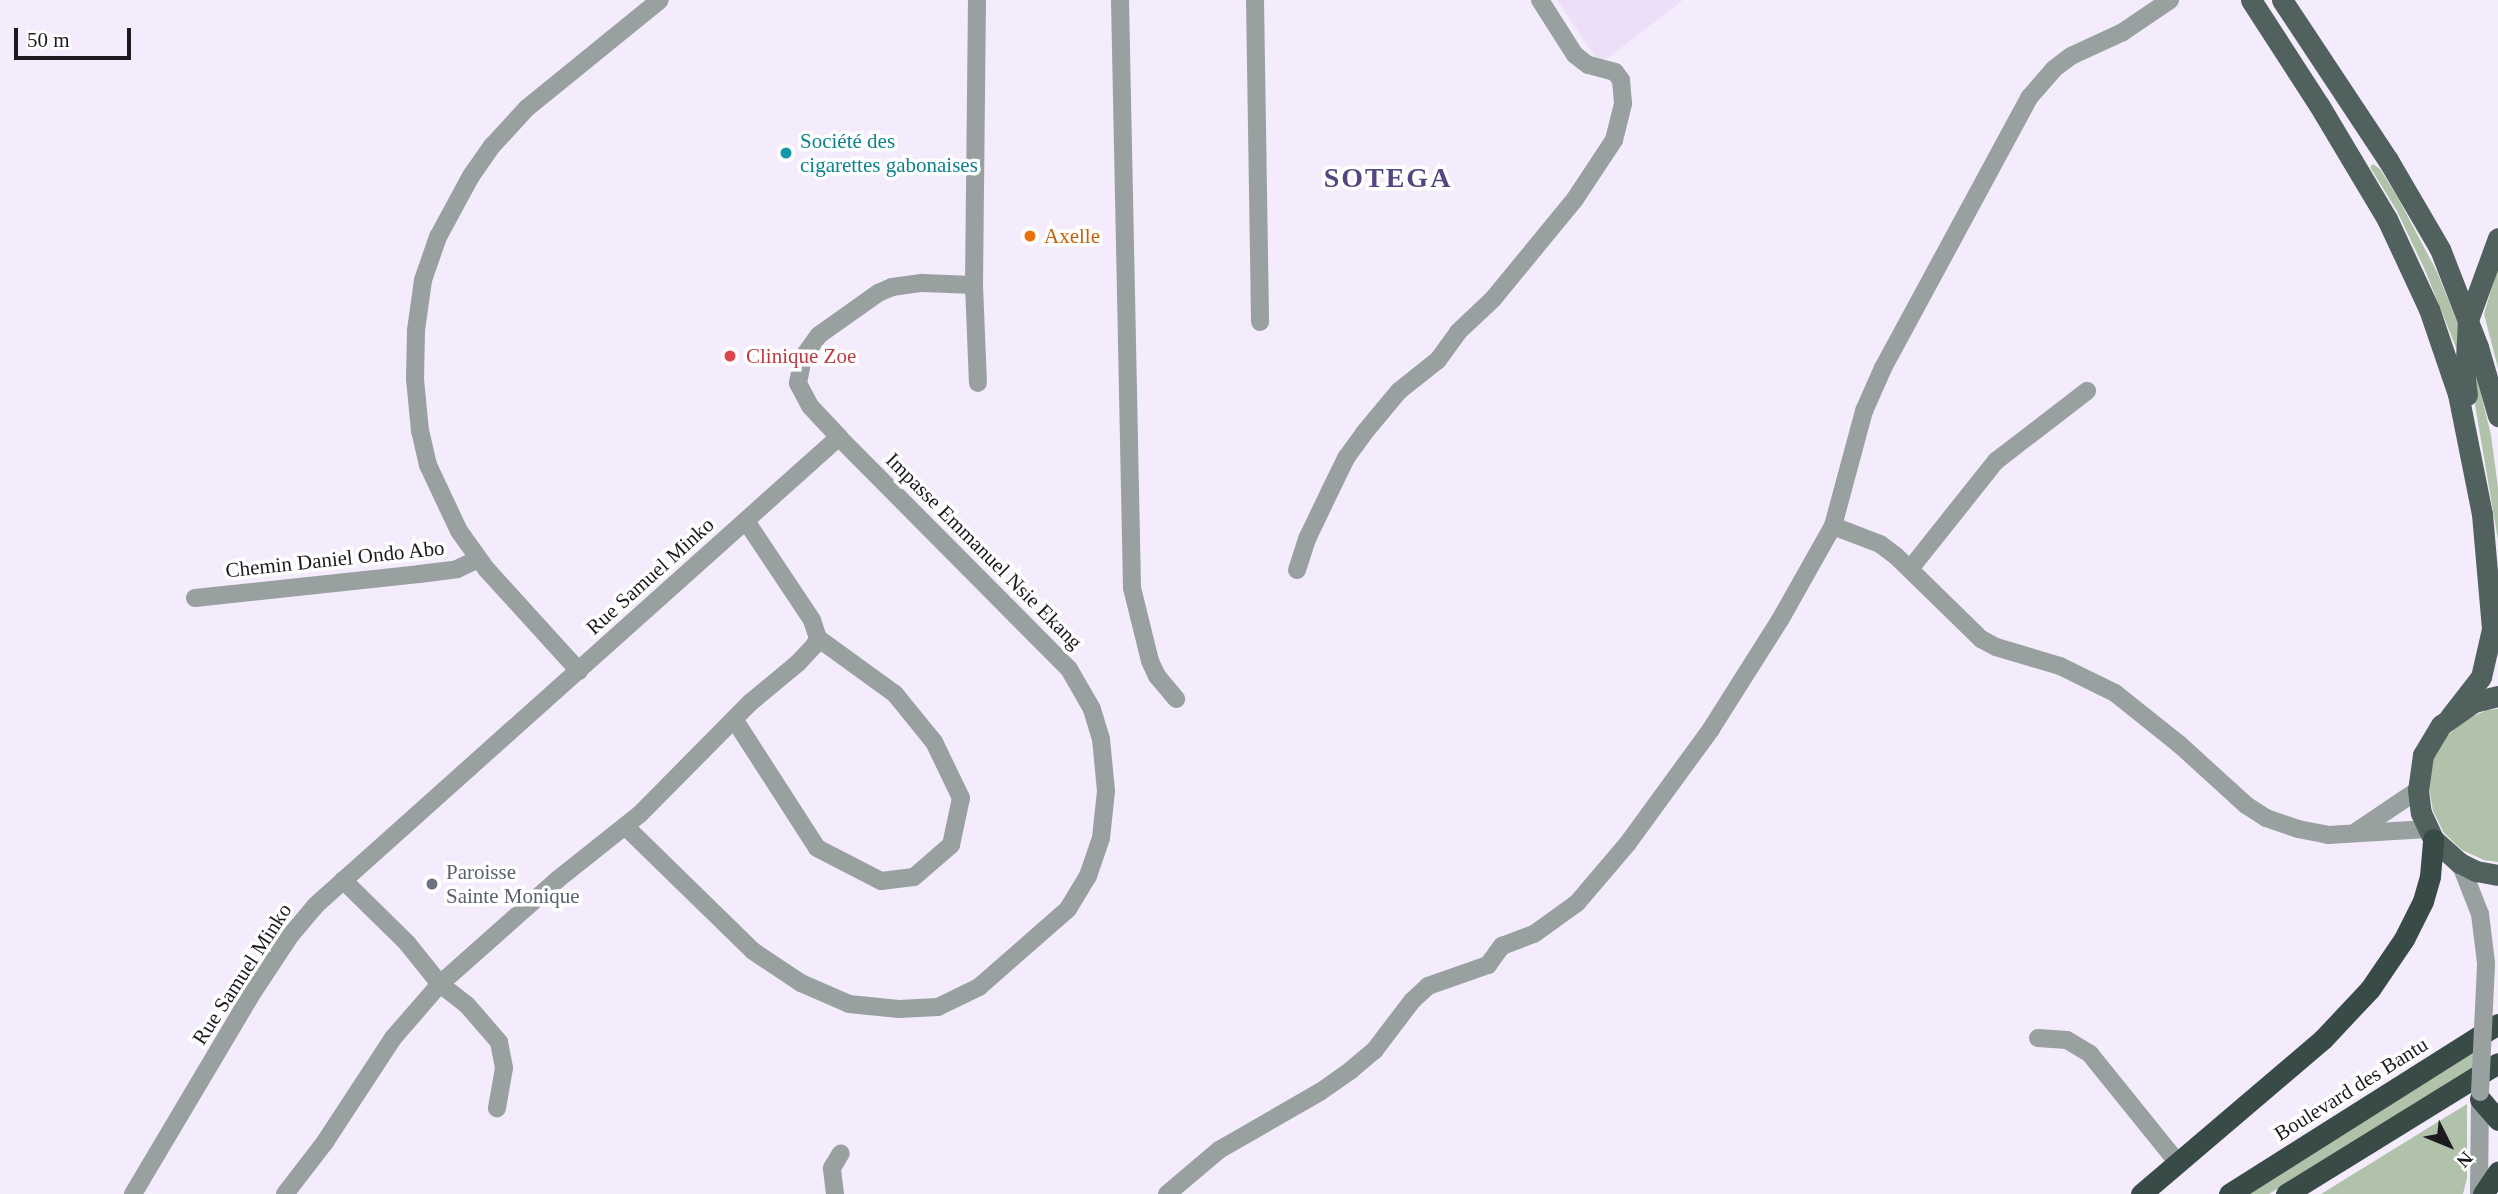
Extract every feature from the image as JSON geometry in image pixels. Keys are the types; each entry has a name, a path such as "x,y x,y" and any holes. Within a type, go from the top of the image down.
{"highway":[{"path":"2141,1194 2331,1031 2370,989 2404,939 2423,901 2430,876 2431,834"},
{"name":"Boulevard des Bantu","path":"2229,1194 2498,1024"},
{"path":"2286,1194 2498,1063"},
{"path":"2480,1096 2498,1120"},
{"path":"2481,1194 2498,1172"}],"main road":[{"path":"2251,0 2365,180 2414,273 2458,394 2482,514 2492,604 2489,651 2481,677 2434,734 2423,755 2417,790 2431,834 2460,863 2476,871 2498,875"},
{"path":"2282,0 2417,206 2440,249 2468,320 2498,415"},
{"path":"2482,514 2484,480 2465,380 2468,320 2498,238"},
{"path":"2450,716 2474,702 2498,696"}],"street":[{"path":"579,671 478,559 459,531 428,465 420,430 415,379 416,330 423,280 438,237 452,209 492,146 527,108 660,0"},
{"path":"977,0 974,285 978,383"},
{"path":"1121,0 1132,588 1150,661 1157,676 1176,699"},
{"path":"1255,0 1260,322"},
{"path":"1297,570 1307,539 1346,458 1399,391 1438,360 1458,332 1493,299 1538,247 1605,156 1619,124 1623,103 1621,80 1615,72 1588,65 1575,55 1540,0"},
{"path":"1167,1194 1219,1150 1320,1092 1351,1070 1374,1051 1428,986 1488,965 1502,946 1534,934 1577,903 1628,843 1711,729 1780,620 1833,526 1864,411 1883,368 1992,172 2029,98 2054,69 2071,56 2123,32 2170,0"},
{"path":"839,437 810,406 799,383 803,357 819,335 878,293 892,287 907,284 974,285"},
{"path":"1910,569 1996,461 2087,391"},
{"name":"Rue Samuel Minko","path":"133,1194 274,959 303,919 343,880 839,437"},
{"name":"Impasse Emmanuel Nsie Ekang","path":"626,827 753,951 801,983 849,1004 899,1009 937,1007 979,988 1068,909 1088,876 1101,838 1107,791 1101,739 1092,709 1069,668 839,437"},
{"path":"734,719 817,848 881,881 914,877 951,845 961,798 934,742 895,694 818,638 811,620 746,521"},
{"path":"1833,526 1880,544 1910,569 1981,639 1996,647 2060,666 2115,693 2179,744 2246,805 2266,818 2315,833 2338,836 2354,833 2431,834"},
{"name":"Chemin Daniel Ondo Abo","path":"195,598 457,569 478,559"},
{"path":"285,1194 325,1142 393,1038 440,984 557,880 626,827 734,719 798,663 818,638"},
{"path":"2354,833 2417,790"},
{"path":"2460,863 2480,914 2486,963 2480,1096 2481,1194"},
{"path":"343,880 407,943 440,984 467,1005 499,1042 505,1068 497,1108"},
{"path":"2038,1038 2067,1040 2090,1054 2178,1163"},
{"path":"835,1194 832,1168 841,1153"},
{"path":"2498,1160 2498,1180"}],"shaded area":[{"path":"1557,0 1683,0 1600,64"}],"green space":[{"path":"2373,164 2380,169 2398,198 2437,272 2460,329 2457,350 2425,270 2397,211 2370,167"},
{"path":"2498,267 2498,368 2484,314"},
{"path":"2472,373 2477,378 2491,435 2498,488 2498,540 2472,387"},
{"path":"2498,709 2498,862 2484,860 2462,850 2444,833 2433,811 2429,787 2432,762 2443,740 2463,721 2487,710"},
{"path":"2479,1049 2478,1065 2349,1145 2269,1194 2245,1194"},
{"path":"2467,1104 2467,1178 2463,1194 2321,1194"}],"place":[{"name":"Société des cigarettes gabonaises","path":"786,153"},
{"name":"Axelle","path":"1030,236"},
{"name":"Clinique Zoe","path":"730,356"},
{"name":"Paroisse Sainte Monique","path":"432,884"}],"district":[{"name":"SOTEGA","path":"1388,178"}]}
